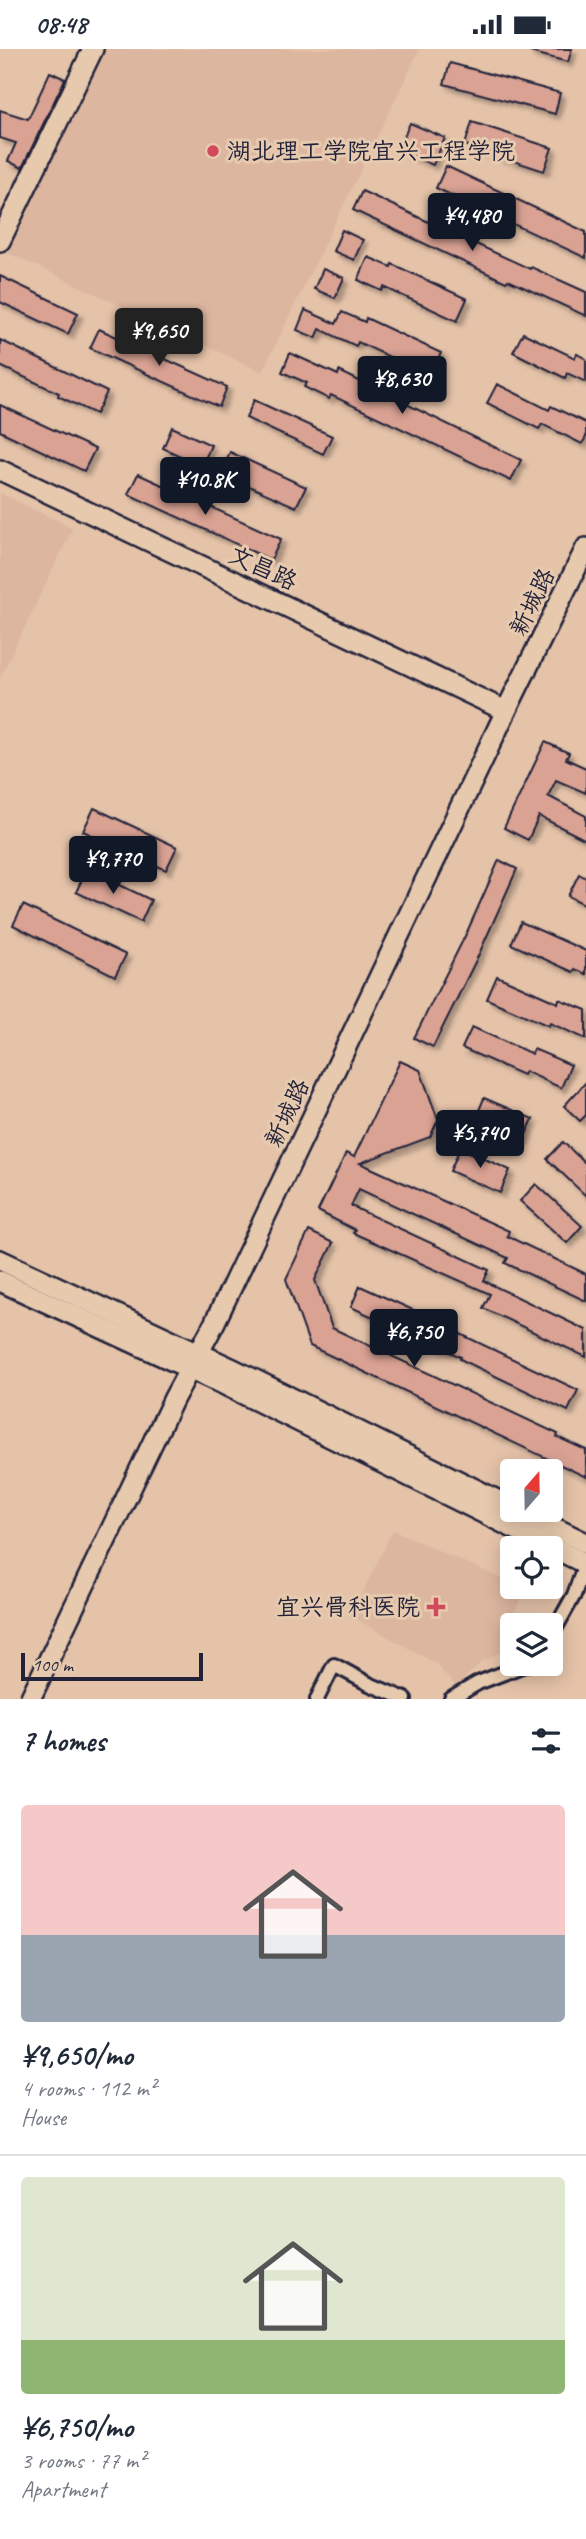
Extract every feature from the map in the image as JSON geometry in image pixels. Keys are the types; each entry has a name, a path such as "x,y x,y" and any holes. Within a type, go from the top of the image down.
{"street":[{"path":"0,241 93,49"},
{"name":"文昌路","path":"0,470 506,711"},
{"name":"新城路","path":"30,1699 586,548"},
{"path":"0,1260 585,1564 574,1595 563,1615"},
{"path":"0,1281 194,1360 500,1502"},
{"path":"545,1523 586,1543"},
{"path":"317,1699 334,1665 405,1699"},
{"path":"453,1698 478,1683 500,1674"}],"shaded area":[{"name":"湖北理工学院宜兴工程学院","path":"104,49 420,49 262,372 6,252"},
{"path":"0,493 73,528 0,678"},
{"name":"宜兴骨科医院","path":"393,1530 500,1578 500,1599 521,1600 514,1613 500,1613 500,1652 482,1662 456,1687 435,1663 351,1616"}],"building":[{"path":"530,49 572,49 568,62 530,52"},
{"path":"450,63 560,93 555,114 444,84"},
{"path":"50,72 65,79 22,168 8,161 16,143 0,138 0,110 28,119"},
{"path":"472,122 552,148 544,171 465,145"},
{"path":"410,123 445,138 433,165 402,152 405,145 401,143"},
{"path":"446,166 586,232 586,258 436,188"},
{"path":"362,191 586,292 586,316 508,280 506,282 353,210"},
{"path":"342,230 363,240 354,260 333,251"},
{"path":"368,257 391,267 392,264 467,299 457,321 384,287 382,291 358,280"},
{"path":"323,269 344,278 335,298 314,289"},
{"path":"0,276 78,313 68,334 0,302"},
{"path":"305,310 336,324 342,312 365,322 366,318 441,353 430,376 358,342 356,346 320,329 316,338 297,330"},
{"path":"99,329 227,387 219,407 90,348"},
{"path":"523,333 575,358 577,354 586,359 586,382 567,373 565,378 513,352"},
{"path":"0,340 107,392 96,414 58,396 59,393 0,366"},
{"path":"290,353 338,375 339,371 521,460 511,481 331,395 329,399 304,387 307,383 282,372"},
{"path":"497,384 549,410 551,406 586,423 586,437 582,444 542,424 539,429 487,403"},
{"path":"254,400 332,436 323,454 246,418"},
{"path":"0,405 95,449 84,471 0,431"},
{"path":"172,427 211,445 202,466 163,448"},
{"path":"230,452 306,487 296,507 220,473"},
{"path":"138,474 281,539 271,560 128,494"},
{"path":"545,742 569,753 566,759 586,768 586,793 556,780 548,796 586,816 586,840 539,816 528,840 504,828"},
{"path":"94,808 177,847 166,870 83,831"},
{"path":"499,860 517,869 433,1047 414,1038 467,932"},
{"path":"87,869 151,900 141,922 76,892"},
{"path":"579,874 586,878 586,905 568,896"},
{"path":"23,905 126,955 115,976 13,925"},
{"path":"521,922 586,951 586,974 575,969 573,972 511,944"},
{"path":"497,976 558,1003 559,999 586,1010 586,1039 487,999"},
{"path":"472,1027 532,1054 534,1049 571,1065 561,1088 525,1071 523,1075 462,1048"},
{"path":"400,1061 420,1070 438,1120 430,1137 360,1163 509,1231 507,1236 586,1274 586,1301 505,1263 508,1258 359,1189 351,1206 489,1270 484,1281 586,1330 586,1357 483,1308 490,1294 353,1233 355,1230 318,1211 346,1153 354,1157"},
{"path":"586,1082 586,1115 580,1121 564,1106"},
{"path":"484,1098 533,1119 523,1141 475,1120"},
{"path":"563,1142 586,1164 586,1196 547,1159"},
{"path":"460,1148 510,1170 500,1193 450,1171"},
{"path":"536,1184 582,1226 567,1243 520,1201"},
{"path":"309,1231 333,1243 315,1280 332,1328 558,1434 557,1437 586,1450 586,1477 564,1467 564,1459 548,1459 310,1346 286,1279"},
{"path":"360,1286 578,1390 568,1411 460,1359 461,1357 351,1307"}],"place":[{"name":"湖北理工学院宜兴工程学院","path":"213,151"},
{"name":"宜兴骨科医院","path":"436,1607"}]}
